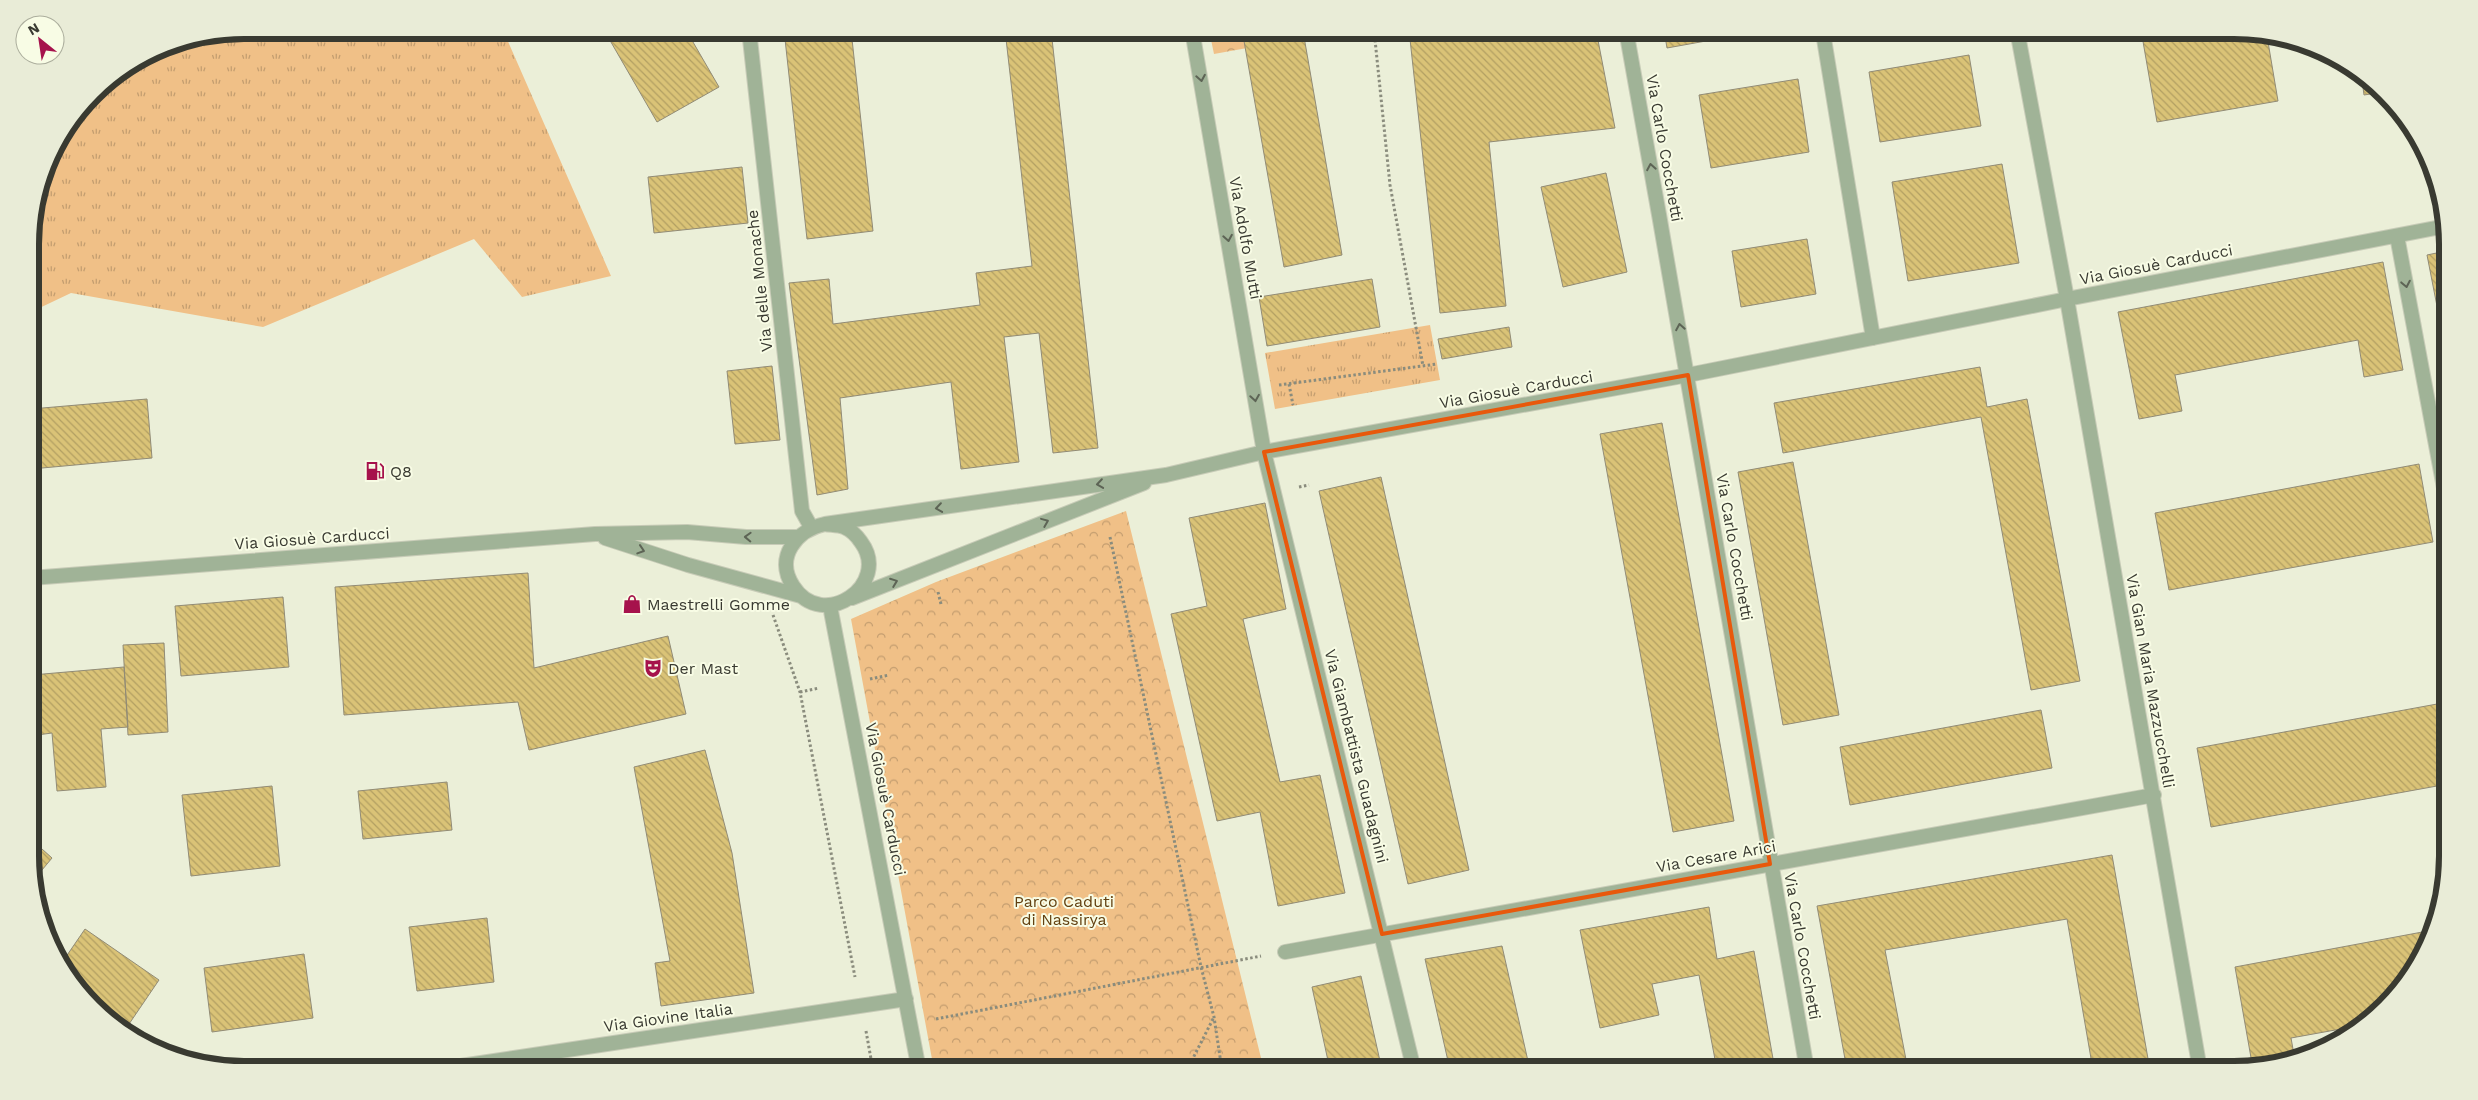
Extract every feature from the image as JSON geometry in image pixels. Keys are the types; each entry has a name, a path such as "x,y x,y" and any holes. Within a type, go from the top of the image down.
{"street":[{"name":"Via delle Monache","path":"750,39 802,511 811,527"},
{"name":"Via Adolfo Mutti","path":"1194,39 1264,452"},
{"name":"Via Carlo Cocchetti","path":"1628,39 1688,375 1770,864 1805,1061"},
{"path":"1824,39 1873,338"},
{"name":"Via Gian Maria Mazzucchelli","path":"2020,39 2154,796 2198,1061"},
{"name":"Via Giosuè Carducci","path":"39,577 595,534 687,532 746,537 797,537 811,527 825,524 1166,475 1264,452 1688,375 2439,227"},
{"path":"2397,236 2439,461"},
{"name":"Via Giambattista Guadagnini","path":"1264,452 1412,1061"},
{"name":"Via Giosuè Carducci","path":"595,534 688,565 801,596 815,604 830,606 1166,475"},
{"name":"Via Giosuè Carducci","path":"825,524 844,527 855,534 864,546 869,562 867,576 858,592 848,600"},
{"path":"797,537 788,552 786,567 791,584 801,596"},
{"name":"Via Giosuè Carducci","path":"830,606 917,1061"},
{"name":"Via Cesare Arici","path":"1285,952 2154,796"},
{"name":"Via Giovine Italia","path":"494,1061 906,999"}],"path":[{"path":"1375,39 1390,186 1423,366"},
{"path":"1270,386 1437,364"},
{"path":"1289,384 1293,405"},
{"path":"1110,537 1201,967 1214,1016 1221,1061"},
{"path":"772,614 800,692 856,977"},
{"path":"865,680 889,675"},
{"path":"800,692 822,688"},
{"path":"928,1021 1285,952"},
{"path":"1192,1061 1214,1016"},
{"path":"866,1031 871,1061"}],"highlighted area":[{"path":"1688,375 1770,864 1382,934 1264,452"}],"green space":[{"path":"230,39 507,39 611,276 522,297 474,239 263,327 71,293 39,308 40,217 54,165 66,141 89,108 108,89 141,66 165,54 190,46"},
{"path":"1211,39 1297,39 1214,54"},
{"path":"1430,325 1440,380 1275,409 1265,353"},
{"name":"Parco Caduti di Nassirya","path":"1126,511 1262,1061 932,1061 851,619 936,582"}],"building":[{"path":"609,39 691,39 719,87 657,122"},
{"path":"785,39 852,39 873,231 807,239"},
{"path":"1006,39 1052,39 1098,448 1053,453 1039,333 1004,337 1019,462 961,469 951,382 840,398 848,489 817,495 789,283 829,279 833,324 980,305 976,273 1032,266"},
{"path":"1256,39 1304,39 1342,255 1284,267 1244,41"},
{"path":"1410,39 1598,39 1615,128 1489,142 1506,306 1440,313"},
{"path":"1666,39 1717,39 1667,48"},
{"path":"2143,39 2248,39 2268,41 2278,101 2157,122"},
{"path":"1969,55 1981,126 1880,142 1869,72"},
{"path":"1798,79 1809,152 1711,168 1699,95"},
{"path":"2363,84 2374,93 2364,95"},
{"path":"2002,164 2019,263 1908,281 1892,182"},
{"path":"742,167 748,223 654,233 648,177"},
{"path":"1606,173 1627,272 1563,287 1541,187"},
{"path":"1807,239 1816,294 1741,307 1732,251"},
{"path":"2439,252 2439,316 2427,255"},
{"path":"2383,262 2403,370 2364,377 2358,340 2175,375 2182,411 2139,419 2118,312"},
{"path":"1372,279 1380,327 1267,346 1259,297"},
{"path":"1509,327 1512,347 1442,359 1438,339"},
{"path":"772,366 780,440 735,444 727,371"},
{"path":"1980,367 1987,407 2027,399 2080,681 2031,690 1981,417 1783,453 1774,403"},
{"path":"147,399 152,458 39,468 39,408"},
{"path":"1662,423 1734,821 1673,832 1600,434"},
{"path":"1793,462 1839,715 1783,725 1738,472"},
{"path":"2419,464 2433,542 2169,590 2155,513"},
{"path":"1381,477 1469,870 1408,884 1319,491"},
{"path":"1265,503 1286,609 1243,619 1280,782 1320,775 1345,893 1278,906 1260,812 1217,821 1171,614 1207,606 1189,518"},
{"path":"528,573 534,668 668,636 686,714 529,750 518,702 344,715 335,587"},
{"path":"283,597 289,667 181,676 175,606"},
{"path":"164,643 168,732 128,735 123,645"},
{"path":"124,667 128,727 101,729 106,787 57,791 52,733 39,735 39,674"},
{"path":"2439,704 2439,786 2211,827 2197,748"},
{"path":"2041,710 2052,768 1850,805 1840,747"},
{"path":"705,750 732,853 754,993 661,1006 655,963 670,961 634,767"},
{"path":"447,782 452,830 363,839 358,791"},
{"path":"272,786 280,866 191,876 182,795"},
{"path":"39,846 52,858 39,873"},
{"path":"2112,855 2148,1061 2091,1061 2067,919 1885,950 1906,1061 1845,1061 1817,906"},
{"path":"1709,907 1717,959 1754,951 1773,1061 1715,1061 1699,975 1652,984 1659,1015 1600,1028 1580,930"},
{"path":"487,918 494,982 417,991 409,927"},
{"path":"85,929 159,980 128,1026 108,1011 89,992 65,958"},
{"path":"2425,931 2405,970 2389,992 2370,1011 2346,1028 2291,1038 2294,1052 2261,1060 2252,1061 2235,967"},
{"path":"1502,946 1528,1061 1448,1061 1425,959"},
{"path":"304,954 313,1018 212,1032 204,968"},
{"path":"1361,976 1380,1061 1328,1061 1312,987"}],"place":[{"name":"Q8","path":"375,471"},
{"name":"Maestrelli Gomme","path":"632,604"},
{"name":"Der Mast","path":"653,668"}]}
